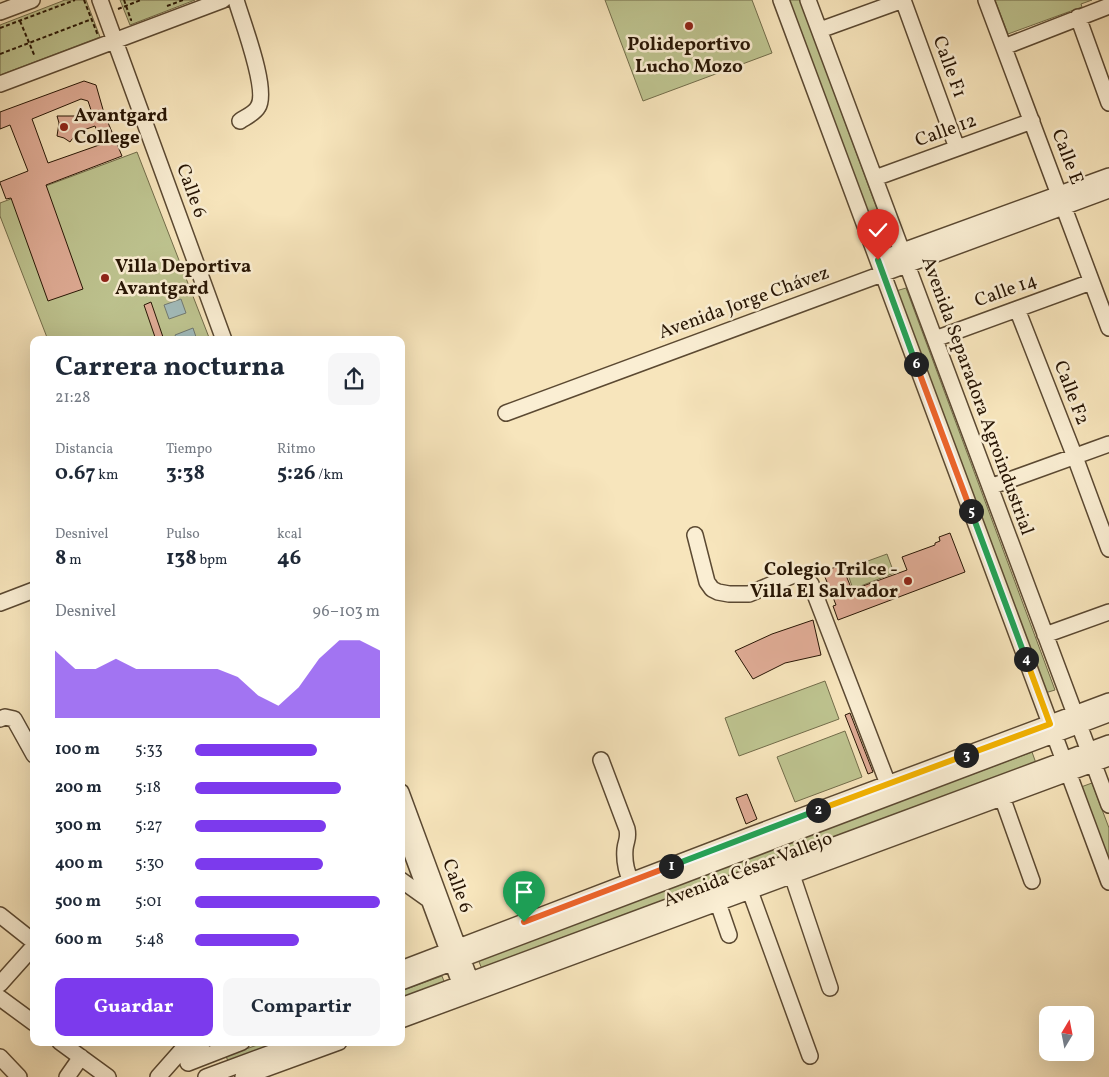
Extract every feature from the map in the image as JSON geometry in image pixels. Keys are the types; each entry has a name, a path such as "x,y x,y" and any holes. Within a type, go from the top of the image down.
{"street":[{"path":"0,12 32,0"},
{"name":"Calle 6","path":"100,0 223,336"},
{"path":"0,84 223,0"},
{"path":"236,0 260,78 261,100 255,111 240,121"},
{"path":"781,0 1109,882"},
{"name":"Avenida Separadora Agroindustrial","path":"808,0 1109,805"},
{"path":"820,30 903,0"},
{"name":"Calle F1","path":"903,0 957,148"},
{"name":"Calle E","path":"986,0 1109,328"},
{"path":"1004,46 1109,6"},
{"path":"1078,17 1109,103"},
{"name":"Calle 12","path":"875,178 1032,121"},
{"name":"Avenida Jorge Chávez","path":"1062,201 1109,176"},
{"name":"Avenida Jorge Chávez","path":"506,413 880,267 1062,201 1109,190"},
{"name":"Calle 14","path":"936,339 1091,282"},
{"name":"Calle F2","path":"1017,309 1075,456 1109,549"},
{"path":"990,487 1109,444"},
{"path":"695,535 707,582 712,589 718,592 749,594 796,574 803,576 811,584 888,784"},
{"path":"0,603 30,592"},
{"path":"1046,635 1109,612"},
{"name":"Avenida César Vallejo","path":"1077,720 1109,701"},
{"name":"Avenida César Vallejo","path":"405,967 455,955 1052,729 1077,720 1109,714"},
{"path":"0,719 5,717 14,719 30,748"},
{"name":"Avenida César Vallejo","path":"405,980 455,955 631,881 888,784 1052,729"},
{"name":"Avenida César Vallejo","path":"405,1018 468,989 1091,757 1109,743"},
{"name":"Avenida César Vallejo","path":"1091,757 1109,758"},
{"path":"600,760 627,829 628,838 625,849 626,870 631,881"},
{"name":"Avenida César Vallejo","path":"405,1005 468,989 718,903 1002,797 1065,766"},
{"path":"1002,797 1032,881"},
{"name":"Calle 6","path":"405,807 428,882 430,900 442,918"},
{"name":"Calle 6","path":"405,833 428,882 468,989"},
{"path":"792,875 830,988"},
{"path":"405,883 430,900"},
{"path":"750,891 810,1056"},
{"path":"718,903 730,935"},
{"path":"0,915 30,941"},
{"path":"0,984 30,949"},
{"path":"0,998 30,1020"},
{"path":"66,1046 108,1077"},
{"path":"158,1077 181,1052 194,1046"},
{"path":"181,1052 218,1046"},
{"path":"206,1077 290,1046"},
{"path":"243,1077 329,1046"},
{"path":"181,1052 197,1077"},
{"path":"0,1057 19,1077"},
{"path":"67,1077 81,1057"}],"path":[{"path":"0,28 75,0"},
{"path":"84,0 97,33 88,37"},
{"path":"124,0 131,20"},
{"path":"126,6 141,0"},
{"path":"166,7 184,0"},
{"path":"0,54 91,19"},
{"path":"20,21 34,57"}],"green space":[{"path":"65,0 86,0 100,37 0,75 0,25"},
{"path":"120,0 195,0 130,25"},
{"name":"Polideportivo Lucho Mozo","path":"605,0 752,0 772,53 643,101"},
{"path":"789,0 800,0 887,236 877,240"},
{"path":"995,0 1092,0 1081,4 1082,7 1008,34"},
{"name":"Villa Deportiva Avantgard","path":"137,152 208,336 46,336 0,216 0,203"},
{"path":"906,288 1055,690 1045,693 896,291"},
{"path":"887,554 894,573 853,589 846,569"},
{"path":"825,681 839,719 739,756 725,718"},
{"path":"845,731 862,777 795,802 777,757"},
{"path":"1032,752 1037,766 483,972 478,959"},
{"path":"1092,783 1109,828 1109,862 1081,787"},
{"path":"442,976 445,984 405,999 405,990"},
{"path":"254,1046 279,1046 229,1064 226,1056"}],"water":[{"path":"181,299 186,313 169,319 164,305"},
{"path":"193,328 196,336 175,336"}],"building":[{"path":"84,81 96,85 104,113 122,156 46,185 83,289 48,301 11,198 6,199 0,183 28,171 10,125 0,129 0,112","holes":["81,99 88,101 93,116 57,116 59,123 57,136 70,142 78,132 95,126 102,144 48,163 32,119"]},
{"path":"151,302 163,336 155,336 144,305"},
{"name":"Colegio Trilce - Villa El Salvador","path":"950,533 965,572 838,620 833,606 836,605 823,572 838,566 839,570 843,568 852,590 907,570 902,557 935,545 935,543 940,541 939,537"},
{"path":"813,620 821,655 785,663 753,679 735,651 772,634"},
{"path":"850,713 873,772 868,774 845,715"},
{"path":"747,794 757,819 746,824 736,798"}],"place":[{"name":"Polideportivo Lucho Mozo","path":"689,26"},
{"name":"Avantgard College","path":"64,127"},
{"name":"Villa Deportiva Avantgard","path":"105,278"},
{"name":"Colegio Trilce - Villa El Salvador","path":"908,581"}],"route":[{"path":"524,922 1050,724 878,260"}]}
